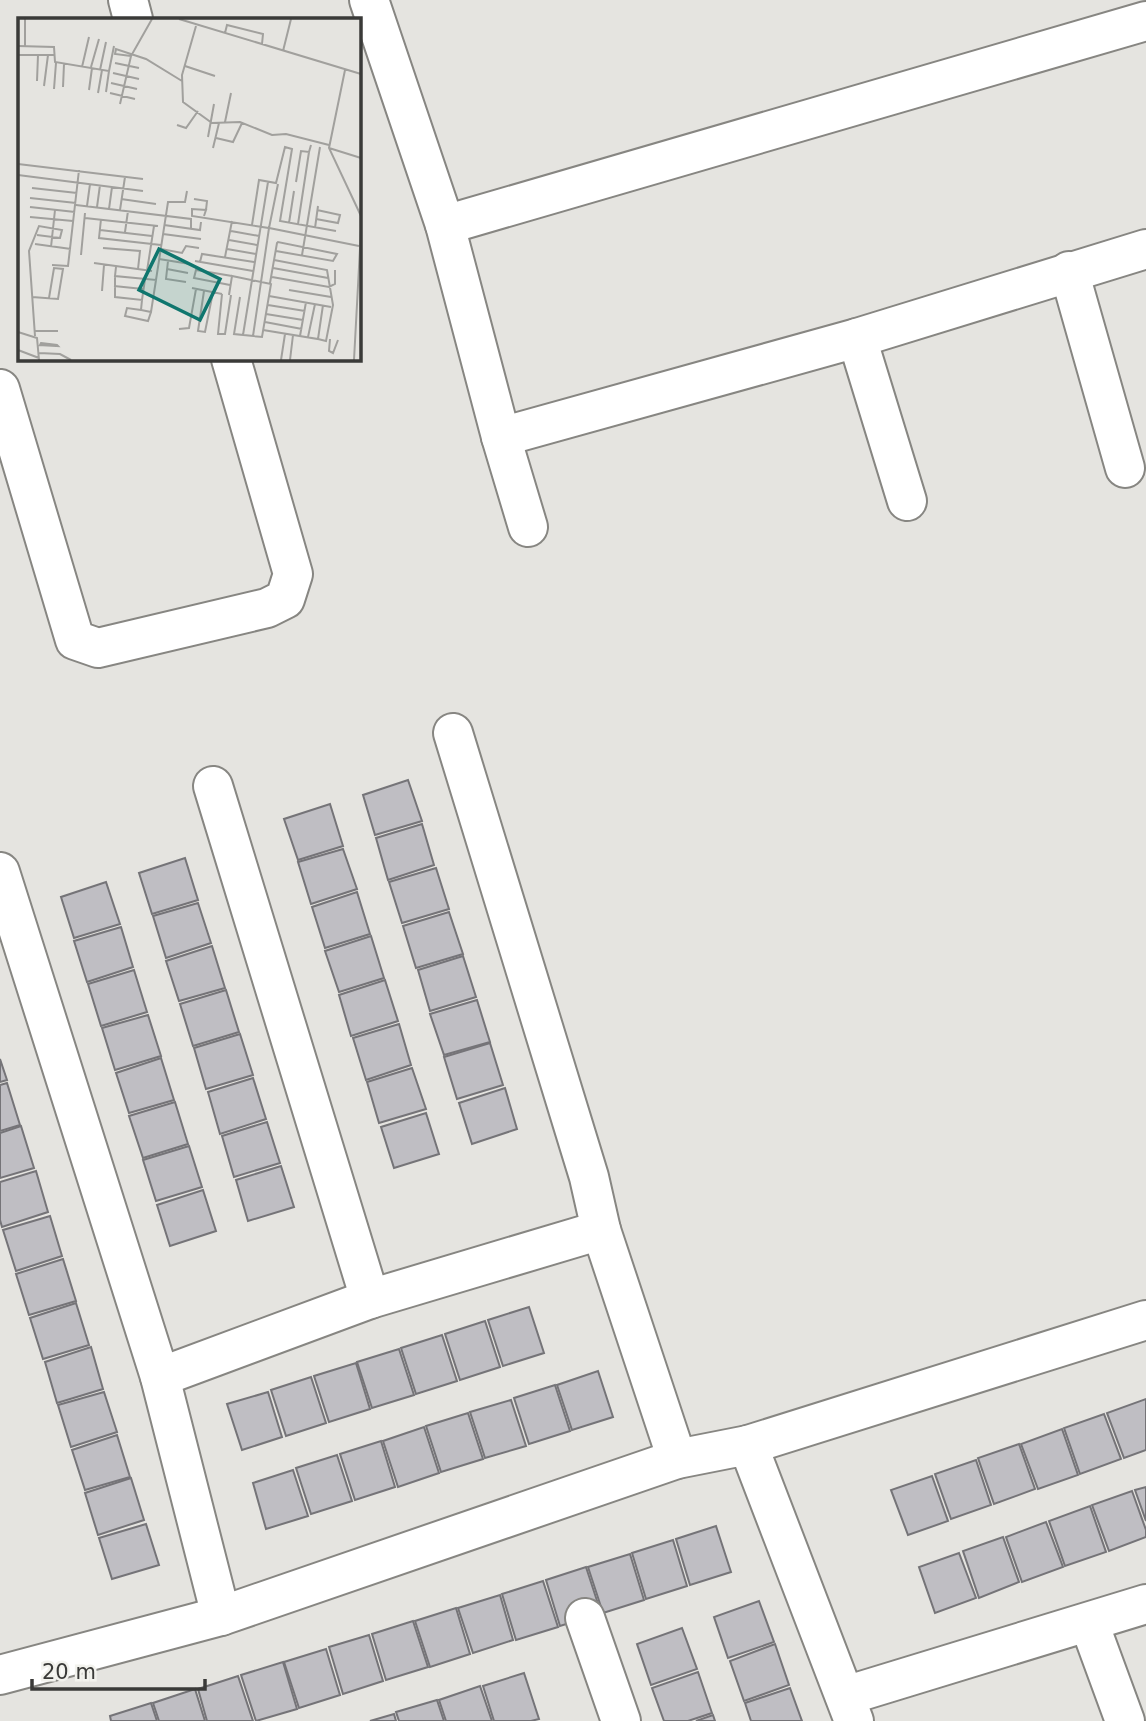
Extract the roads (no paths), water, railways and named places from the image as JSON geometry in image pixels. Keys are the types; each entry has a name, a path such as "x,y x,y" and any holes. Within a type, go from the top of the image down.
{"street":[{"path":"128,0 134,18"},
{"path":"378,2 445,225 501,437 528,527"},
{"path":"445,225 1146,21"},
{"path":"501,437 858,338 1146,249"},
{"path":"1069,271 1125,468"},
{"path":"858,338 907,501"},
{"path":"0,389 75,640 98,648 267,608 285,599 293,574 231,360"},
{"path":"453,733 589,1178 601,1230 677,1459"},
{"path":"213,786 369,1299"},
{"path":"0,872 160,1377 221,1616"},
{"path":"160,1377 369,1299 601,1230"},
{"path":"0,1675 221,1616 677,1459 748,1445 1146,1320"},
{"path":"748,1445 849,1708 1146,1604"},
{"path":"585,1618 621,1721"},
{"path":"1089,1623 1125,1721"}]}
